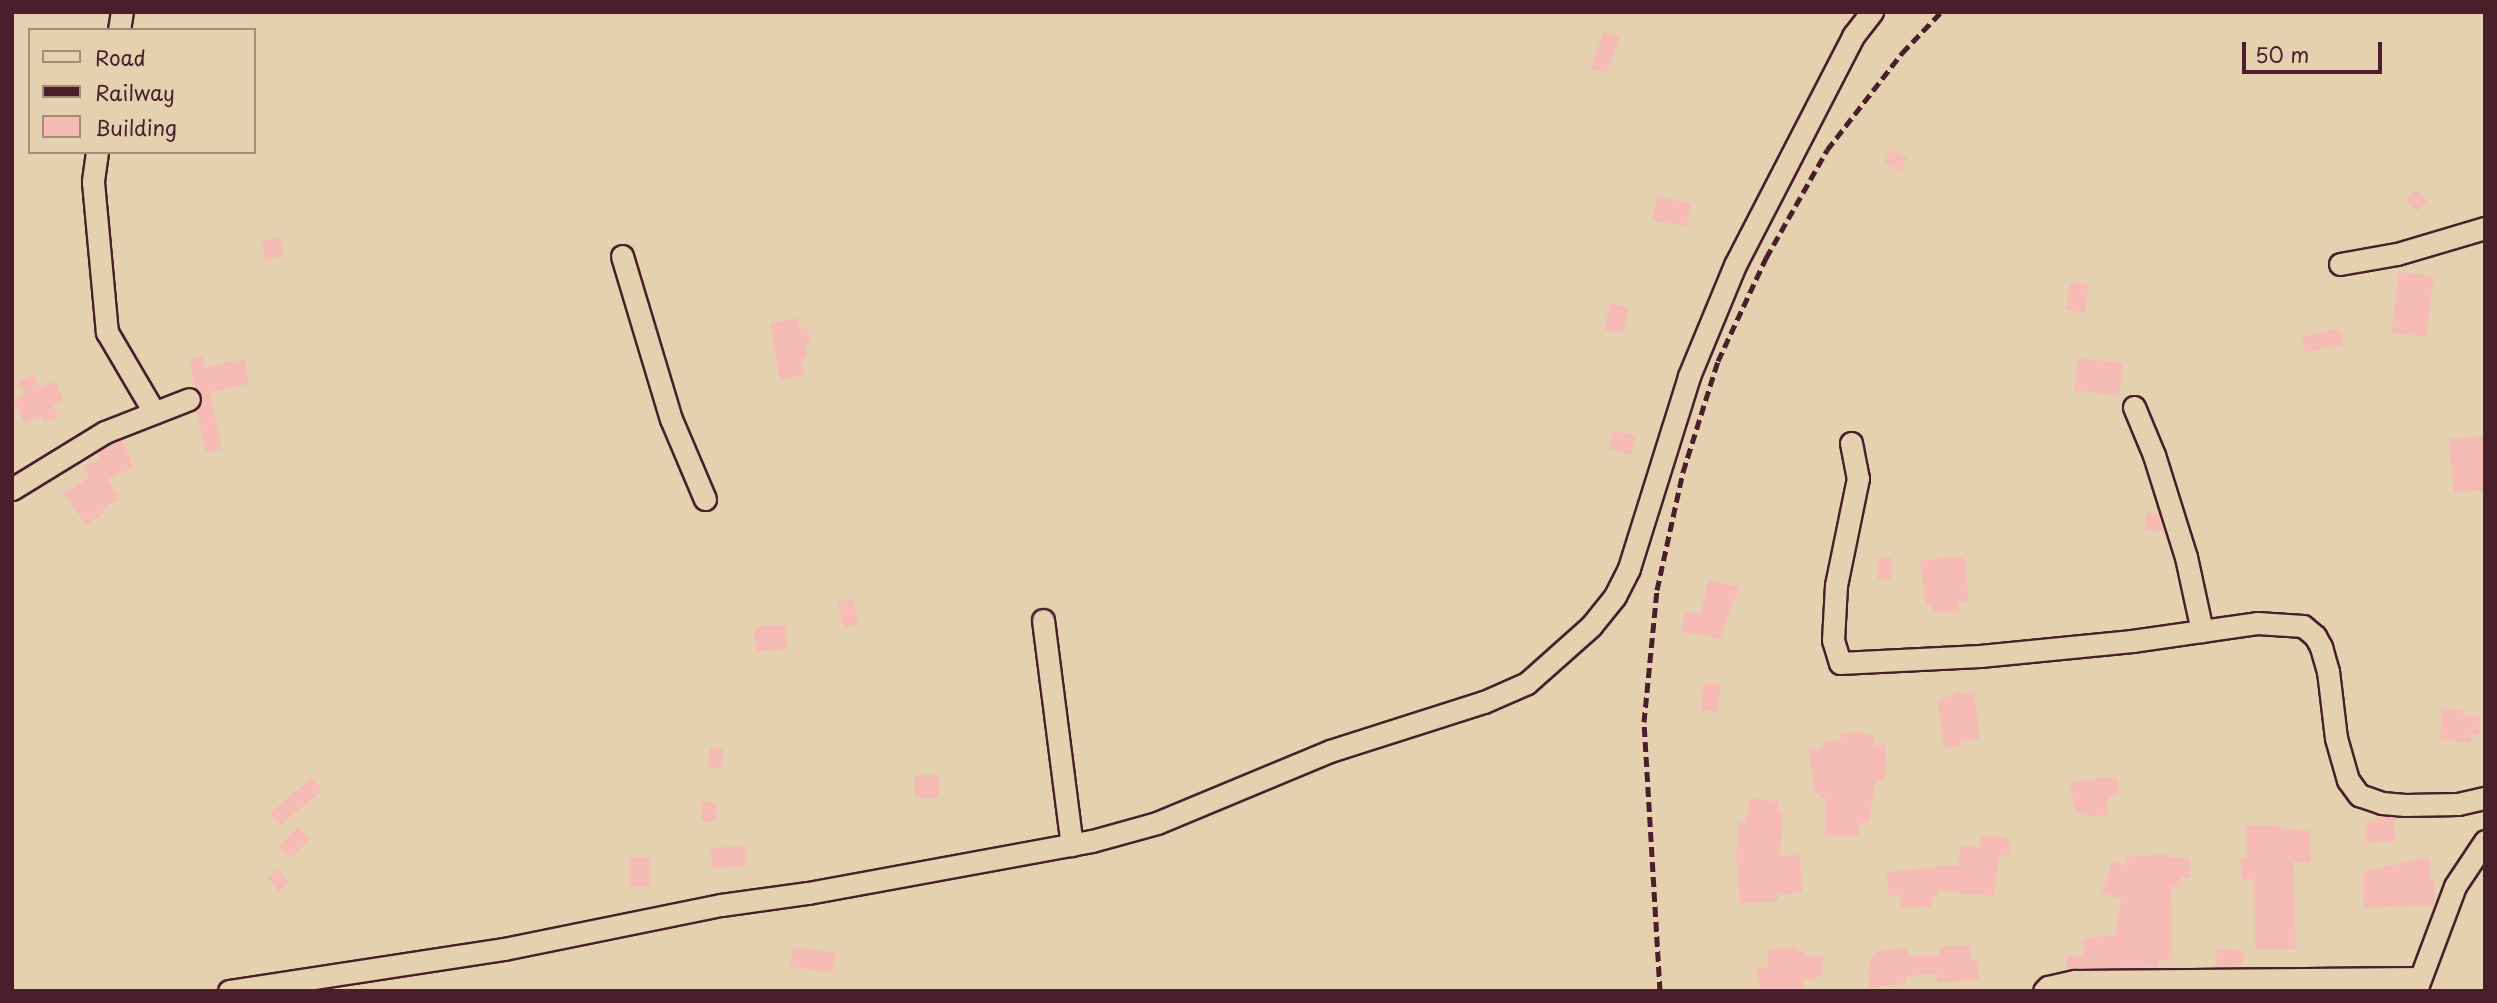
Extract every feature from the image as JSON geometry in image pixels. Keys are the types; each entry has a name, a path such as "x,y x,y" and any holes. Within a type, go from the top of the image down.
{"street":[{"path":"229,991 351,982 720,905 807,894 1072,845 1157,823 1330,751 1485,702 1527,683 1591,626 1615,596 1629,568 1689,376 1735,265 1853,36 1872,12"},
{"path":"97,154 93,182 107,331 154,412"},
{"path":"2340,264 2398,254 2485,228"},
{"path":"622,256 671,419 705,499"},
{"path":"12,489 105,432 189,399"},
{"path":"2134,407 2154,455 2186,556 2202,631"},
{"path":"1851,443 1858,478 1836,585 1833,640 1840,663 1980,656 2257,624 2304,626 2315,636 2328,671 2336,738 2348,779 2359,795 2382,803 2405,804 2458,804 2485,798"},
{"path":"1043,620 1072,845"},
{"path":"2044,991 2075,981 2417,984 2455,886 2485,841"}],"building":[{"path":"1604,32 1620,38 1606,74 1590,67"},
{"path":"1890,150 1907,158 1901,172 1884,164"},
{"path":"2415,190 2427,200 2418,211 2406,201"},
{"path":"1657,196 1691,203 1686,227 1652,219"},
{"path":"280,237 284,256 265,260 261,241"},
{"path":"2399,272 2434,276 2426,337 2392,333"},
{"path":"2070,282 2089,285 2084,313 2066,310"},
{"path":"1610,303 1629,307 1623,333 1604,329"},
{"path":"798,318 800,329 808,328 810,345 805,345 807,358 801,359 804,375 780,380 770,323"},
{"path":"2340,329 2343,345 2305,352 2302,336"},
{"path":"202,356 205,368 244,359 249,384 210,392 222,449 206,453 196,409 202,402 201,395 195,388 189,359"},
{"path":"2078,358 2123,363 2119,396 2075,391"},
{"path":"33,374 40,388 55,381 64,400 53,405 58,417 44,423 40,416 24,423 14,400 25,394 18,382"},
{"path":"1613,430 1636,436 1631,455 1608,448"},
{"path":"2485,436 2485,490 2454,493 2449,439"},
{"path":"122,440 134,467 108,479 119,500 102,509 104,513 86,525 64,493 89,478 83,466 100,460 97,452"},
{"path":"2146,513 2159,514 2164,532 2145,530"},
{"path":"1879,557 1893,558 1891,580 1877,579"},
{"path":"1965,558 1969,601 1958,603 1959,612 1931,611 1931,605 1926,606 1920,561"},
{"path":"1709,580 1739,587 1720,638 1682,632 1684,612 1701,613"},
{"path":"853,599 858,625 843,627 838,602"},
{"path":"785,625 787,649 756,652 754,628"},
{"path":"1704,683 1721,685 1718,712 1701,710"},
{"path":"1959,691 1964,694 1974,692 1980,738 1961,741 1961,746 1944,748 1938,701"},
{"path":"2442,709 2463,710 2463,715 2480,716 2479,735 2471,734 2471,742 2440,740"},
{"path":"1864,731 1864,735 1874,734 1875,746 1885,744 1886,778 1875,783 1869,823 1859,823 1859,836 1825,837 1825,798 1821,799 1821,794 1815,795 1809,750 1823,747 1823,742 1841,740 1840,734"},
{"path":"710,747 724,749 721,769 707,767"},
{"path":"915,775 939,775 939,798 915,798"},
{"path":"2117,777 2119,793 2106,798 2108,815 2087,817 2087,813 2075,812 2070,782"},
{"path":"312,778 322,790 280,826 270,813"},
{"path":"1750,798 1779,802 1779,812 1783,813 1780,856 1800,855 1802,892 1778,894 1778,901 1740,903 1736,855 1739,822 1745,823"},
{"path":"702,802 717,803 716,822 701,821"},
{"path":"2375,817 2394,817 2395,841 2366,843 2366,822 2375,821"},
{"path":"2281,825 2281,829 2310,831 2311,862 2293,862 2296,949 2255,949 2254,879 2241,879 2241,858 2247,858 2246,826"},
{"path":"298,827 310,839 291,858 279,846"},
{"path":"1981,835 2010,838 2010,856 1999,855 1994,896 1938,891 1938,897 1931,897 1932,906 1901,909 1900,895 1888,896 1887,872 1959,865 1960,846 1980,847"},
{"path":"745,846 746,866 712,868 711,848"},
{"path":"2170,854 2170,858 2189,857 2191,877 2179,878 2180,886 2171,887 2172,958 2157,962 2158,967 2067,969 2066,956 2084,956 2084,938 2115,935 2121,899 2102,893 2112,861 2126,865 2126,857"},
{"path":"630,857 650,857 650,887 630,887"},
{"path":"2429,857 2430,878 2435,884 2434,905 2363,908 2364,871"},
{"path":"278,869 289,882 278,891 267,878"},
{"path":"1970,946 1971,960 1977,960 1979,980 1937,982 1937,973 1906,977 1905,983 1870,988 1868,965 1871,964 1870,958 1876,957 1875,952 1907,947 1908,955 1939,956 1939,947"},
{"path":"793,947 836,953 833,973 790,967"},
{"path":"1796,947 1796,951 1803,950 1804,954 1824,957 1821,975 1818,975 1817,980 1803,978 1804,988 1760,991 1756,968 1768,967 1767,950"},
{"path":"2217,949 2244,951 2242,966 2216,967"}],"railway":[{"path":"1660,991 1644,722 1657,590 1683,472 1718,361 1766,258 1827,150 1902,53 1941,12"}]}
